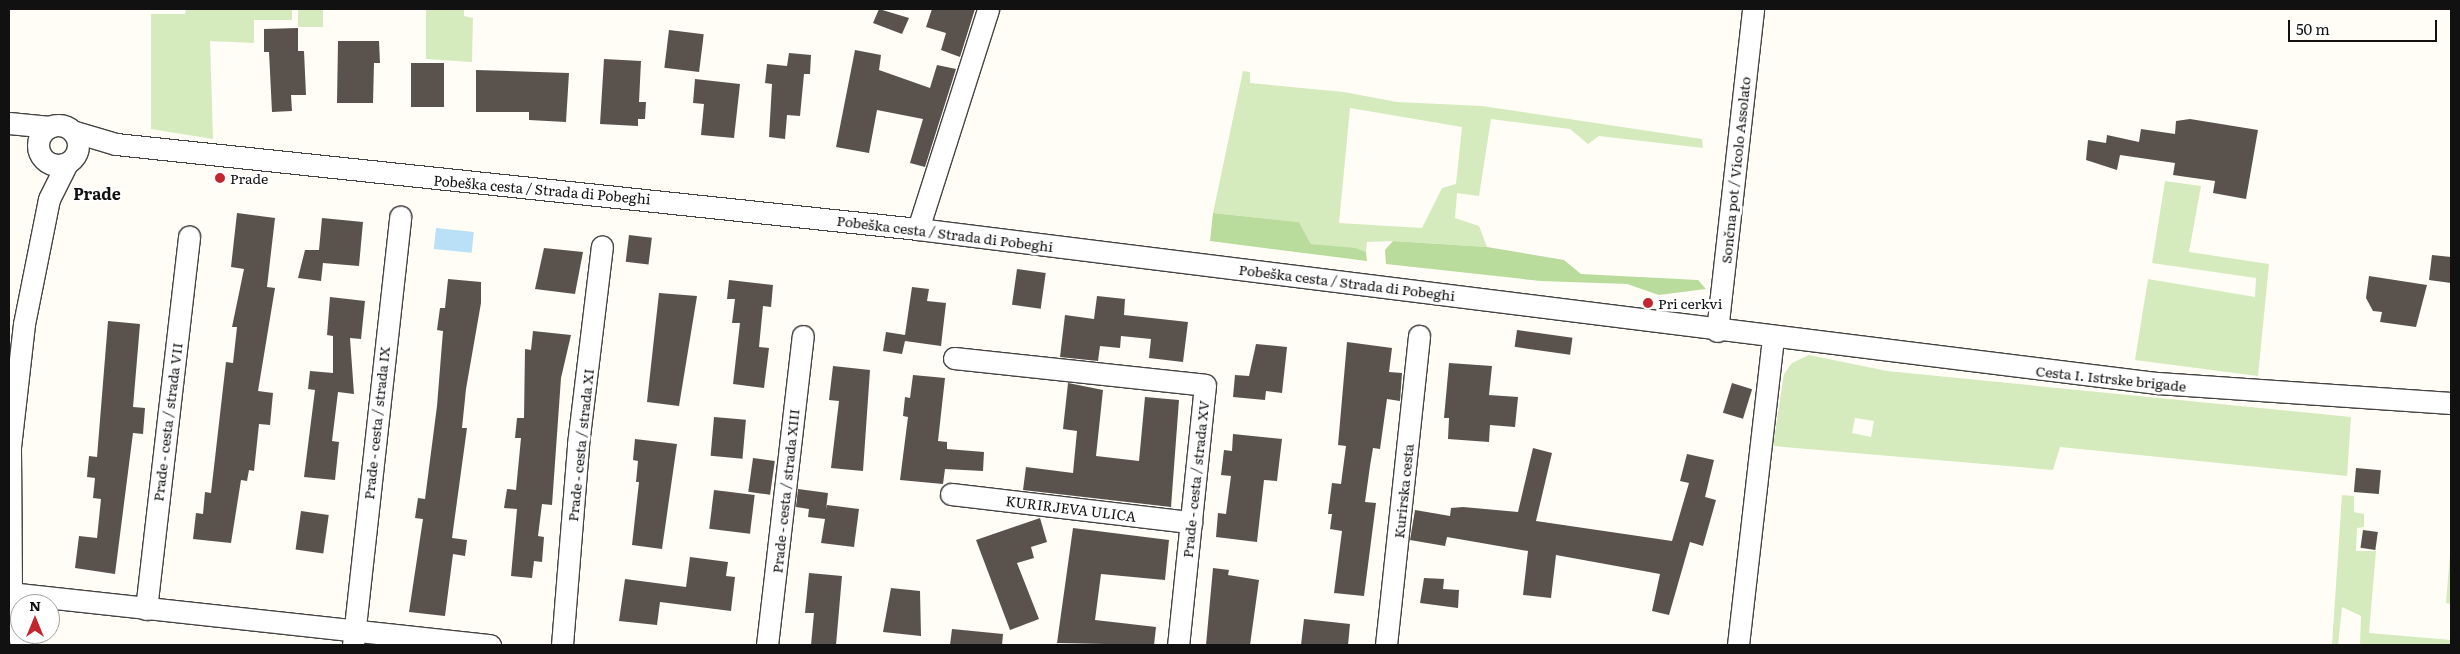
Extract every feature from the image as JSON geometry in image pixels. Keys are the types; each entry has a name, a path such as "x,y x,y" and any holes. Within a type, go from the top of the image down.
{"street":[{"path":"918,229 988,9"},
{"name":"Sončna pot / Vicolo Assolato","path":"1717,331 1753,9"},
{"name":"Pobeška cesta / Strada di Pobeghi","path":"116,144 51,164 9,123 72,130 116,144 918,229 1773,338"},
{"path":"48,199 40,153 40,135 50,127"},
{"path":"21,645 10,593 10,447 16,322 48,199 72,157 72,130"},
{"name":"Prade - cesta / strada IX","path":"353,637 400,217"},
{"name":"Prade - cesta / strada VII","path":"146,609 189,236"},
{"name":"Prade - cesta / strada XI","path":"562,645 578,444 602,246"},
{"name":"Prade - cesta / strada XIII","path":"767,645 802,336"},
{"name":"Kurirska cesta","path":"1386,645 1419,336"},
{"path":"1738,645 1773,338"},
{"name":"Cesta I. Istrske brigade","path":"1773,338 2157,384 2451,403"},
{"name":"Prade - cesta / strada XV","path":"954,358 1205,385 1178,645"},
{"name":"KURIRJEVA ULICA","path":"951,494 1190,522"},
{"path":"10,593 353,637 490,645"}],"green space":[{"path":"186,9 292,9 292,20 254,20 254,43 210,41 213,139 151,129 151,14 185,14"},
{"path":"298,9 323,9 323,27 298,27"},
{"path":"426,9 464,9 464,16 473,18 472,62 426,59"},
{"path":"1243,71 1250,72 1250,83 1344,92 1397,102 1482,106 1702,139 1703,148 1599,136 1588,144 1570,129 1491,119 1479,196 1457,193 1455,218 1479,226 1487,247 1393,241 1367,242 1366,252 1311,244 1299,222 1213,213","holes":["1350,108 1462,127 1456,184 1442,188 1422,228 1339,223"]},
{"path":"2165,181 2201,186 2189,252 2269,264 2258,376 2135,360 2148,279 2255,297 2256,278 2152,263"},
{"path":"1213,213 1299,222 1311,244 1355,248 1366,252 1367,261 1210,241"},
{"path":"1393,241 1487,247 1564,260 1581,274 1698,280 1706,289 1659,295 1627,284 1541,281 1386,264 1385,250"},
{"path":"1809,355 1887,371 2351,417 2347,476 2060,447 2053,470 1773,446 1784,374 1792,363","holes":["1855,418 1874,421 1871,437 1852,433"]},
{"path":"2342,495 2354,496 2354,512 2364,514 2364,527 2357,528 2356,551 2376,551 2369,633 2451,640 2451,645 2360,645 2361,616 2342,607 2338,645 2332,645"},
{"path":"2451,542 2451,604 2446,603"}],"water":[{"path":"436,228 474,232 472,253 434,249"}],"building":[{"path":"879,9 909,18 902,34 873,23"},
{"path":"932,9 975,9 960,57 941,50 946,33 926,27"},
{"path":"298,28 298,51 304,51 306,95 291,95 292,111 272,112 269,52 264,52 264,29"},
{"path":"669,30 704,34 699,72 664,68"},
{"path":"338,41 379,41 380,63 374,63 373,103 337,103"},
{"path":"855,50 881,55 879,70 930,88 937,65 956,69 925,167 910,163 923,119 877,110 869,153 836,147"},
{"path":"789,53 811,55 810,74 804,74 800,116 787,115 785,139 769,137 772,84 765,83 767,64 787,66"},
{"path":"604,59 641,61 639,102 646,102 645,119 638,119 638,126 600,124"},
{"path":"411,63 444,63 444,107 411,107"},
{"path":"476,70 569,73 566,122 529,120 529,112 476,112"},
{"path":"695,79 740,84 734,138 701,135 704,104 693,103"},
{"path":"2190,119 2258,130 2246,199 2213,193 2215,181 2173,175 2175,163 2120,155 2117,170 2086,160 2088,140 2106,143 2107,135 2139,142 2141,129 2175,134 2176,121"},
{"path":"237,213 275,218 267,287 275,288 258,391 273,393 270,425 259,424 254,471 249,470 247,481 241,480 231,543 193,539 196,513 203,514 205,492 211,493 226,362 233,363 237,327 232,327 244,269 231,267"},
{"path":"322,218 363,222 359,266 323,263 321,281 298,278 305,250 319,250"},
{"path":"629,235 652,238 649,265 626,262"},
{"path":"544,248 583,252 575,294 535,289"},
{"path":"2432,255 2451,257 2451,283 2429,280"},
{"path":"1017,269 1046,273 1041,309 1012,305"},
{"path":"2369,276 2427,285 2416,327 2380,322 2382,312 2373,311 2366,298"},
{"path":"448,279 481,282 481,303 466,389 462,428 467,428 452,538 467,540 465,556 453,554 445,616 409,612 423,519 415,518 418,498 425,499 437,406 443,331 437,330 440,308 445,308"},
{"path":"729,280 773,285 771,307 763,306 759,347 769,348 764,388 733,384 740,323 732,323 735,299 727,299"},
{"path":"912,287 929,289 927,301 946,303 941,346 905,341 902,354 883,351 886,332 905,335"},
{"path":"659,293 697,296 679,406 647,402"},
{"path":"1097,296 1125,299 1124,315 1188,322 1183,362 1149,358 1151,339 1121,336 1120,348 1100,346 1098,361 1060,357 1065,315 1094,319"},
{"path":"330,297 365,301 361,339 350,338 354,394 338,392 332,441 339,442 335,480 304,477 315,390 308,389 310,371 333,373 333,336 327,335"},
{"path":"108,321 140,324 133,407 145,408 143,434 133,433 115,574 75,568 79,536 97,538 101,499 93,498 95,478 87,477 89,456 97,457"},
{"path":"1517,330 1572,338 1570,355 1515,347"},
{"path":"533,331 571,335 561,378 552,505 542,504 538,536 544,537 542,562 534,561 532,578 511,576 517,509 504,508 507,489 516,490 521,438 515,438 517,418 524,418 525,349 531,350"},
{"path":"1347,342 1392,348 1389,372 1402,373 1400,401 1387,399 1380,449 1373,448 1365,502 1376,503 1364,596 1334,593 1342,531 1330,529 1332,514 1328,514 1332,483 1341,484 1346,446 1338,445"},
{"path":"1256,344 1287,347 1282,393 1266,391 1265,400 1233,397 1235,375 1249,376"},
{"path":"1449,363 1492,366 1489,395 1518,397 1515,427 1490,425 1489,442 1448,439 1449,418 1444,418"},
{"path":"833,366 870,370 863,471 831,468 839,401 829,400"},
{"path":"913,375 945,378 938,441 947,442 947,449 984,452 983,471 945,469 943,484 900,480 908,417 903,416 905,397 910,398"},
{"path":"1068,383 1103,390 1096,456 1139,461 1145,397 1179,400 1171,507 1023,490 1026,467 1073,473 1077,431 1063,429"},
{"path":"1732,383 1752,389 1743,419 1723,413"},
{"path":"714,417 746,420 742,459 711,456"},
{"path":"1233,434 1282,439 1277,481 1264,480 1257,542 1216,537 1218,513 1226,514 1231,476 1221,475 1224,450 1232,451"},
{"path":"635,439 677,444 662,549 632,545 639,482 636,482 638,461 633,460"},
{"path":"1533,448 1552,453 1536,521 1672,541 1689,483 1680,481 1687,454 1714,460 1705,497 1716,500 1703,546 1690,542 1669,615 1652,611 1660,574 1556,555 1551,598 1523,595 1528,551 1447,537 1445,546 1410,540 1415,510 1450,516 1451,508 1463,507 1518,512"},
{"path":"753,458 775,461 770,495 748,492"},
{"path":"2356,468 2381,470 2379,494 2354,492"},
{"path":"798,489 828,493 826,510 827,505 859,509 854,547 821,543 825,519 808,517 809,509 796,507"},
{"path":"714,490 755,495 750,534 709,529"},
{"path":"301,511 329,515 323,554 296,550"},
{"path":"1040,518 1047,542 1031,547 1034,558 1017,563 1039,619 1010,630 976,540"},
{"path":"1073,528 1169,540 1165,580 1101,574 1095,620 1156,627 1154,645 1057,643"},
{"path":"2363,530 2378,532 2375,550 2360,548"},
{"path":"690,557 728,562 726,576 735,577 731,611 660,602 657,625 619,621 625,579 686,587"},
{"path":"1213,568 1229,570 1228,575 1259,580 1250,645 1206,645"},
{"path":"809,573 842,576 836,645 811,645 814,613 805,613"},
{"path":"1424,578 1444,579 1443,589 1459,590 1458,608 1420,603"},
{"path":"891,588 920,591 921,636 883,632"},
{"path":"1304,619 1350,624 1348,645 1301,645"},
{"path":"952,629 1003,634 1002,645 950,645"}],"place":[{"name":"Prade","path":"220,178"},
{"name":"Pri cerkvi","path":"1648,303"}],"district":[{"name":"Prade","path":"97,193"}]}
